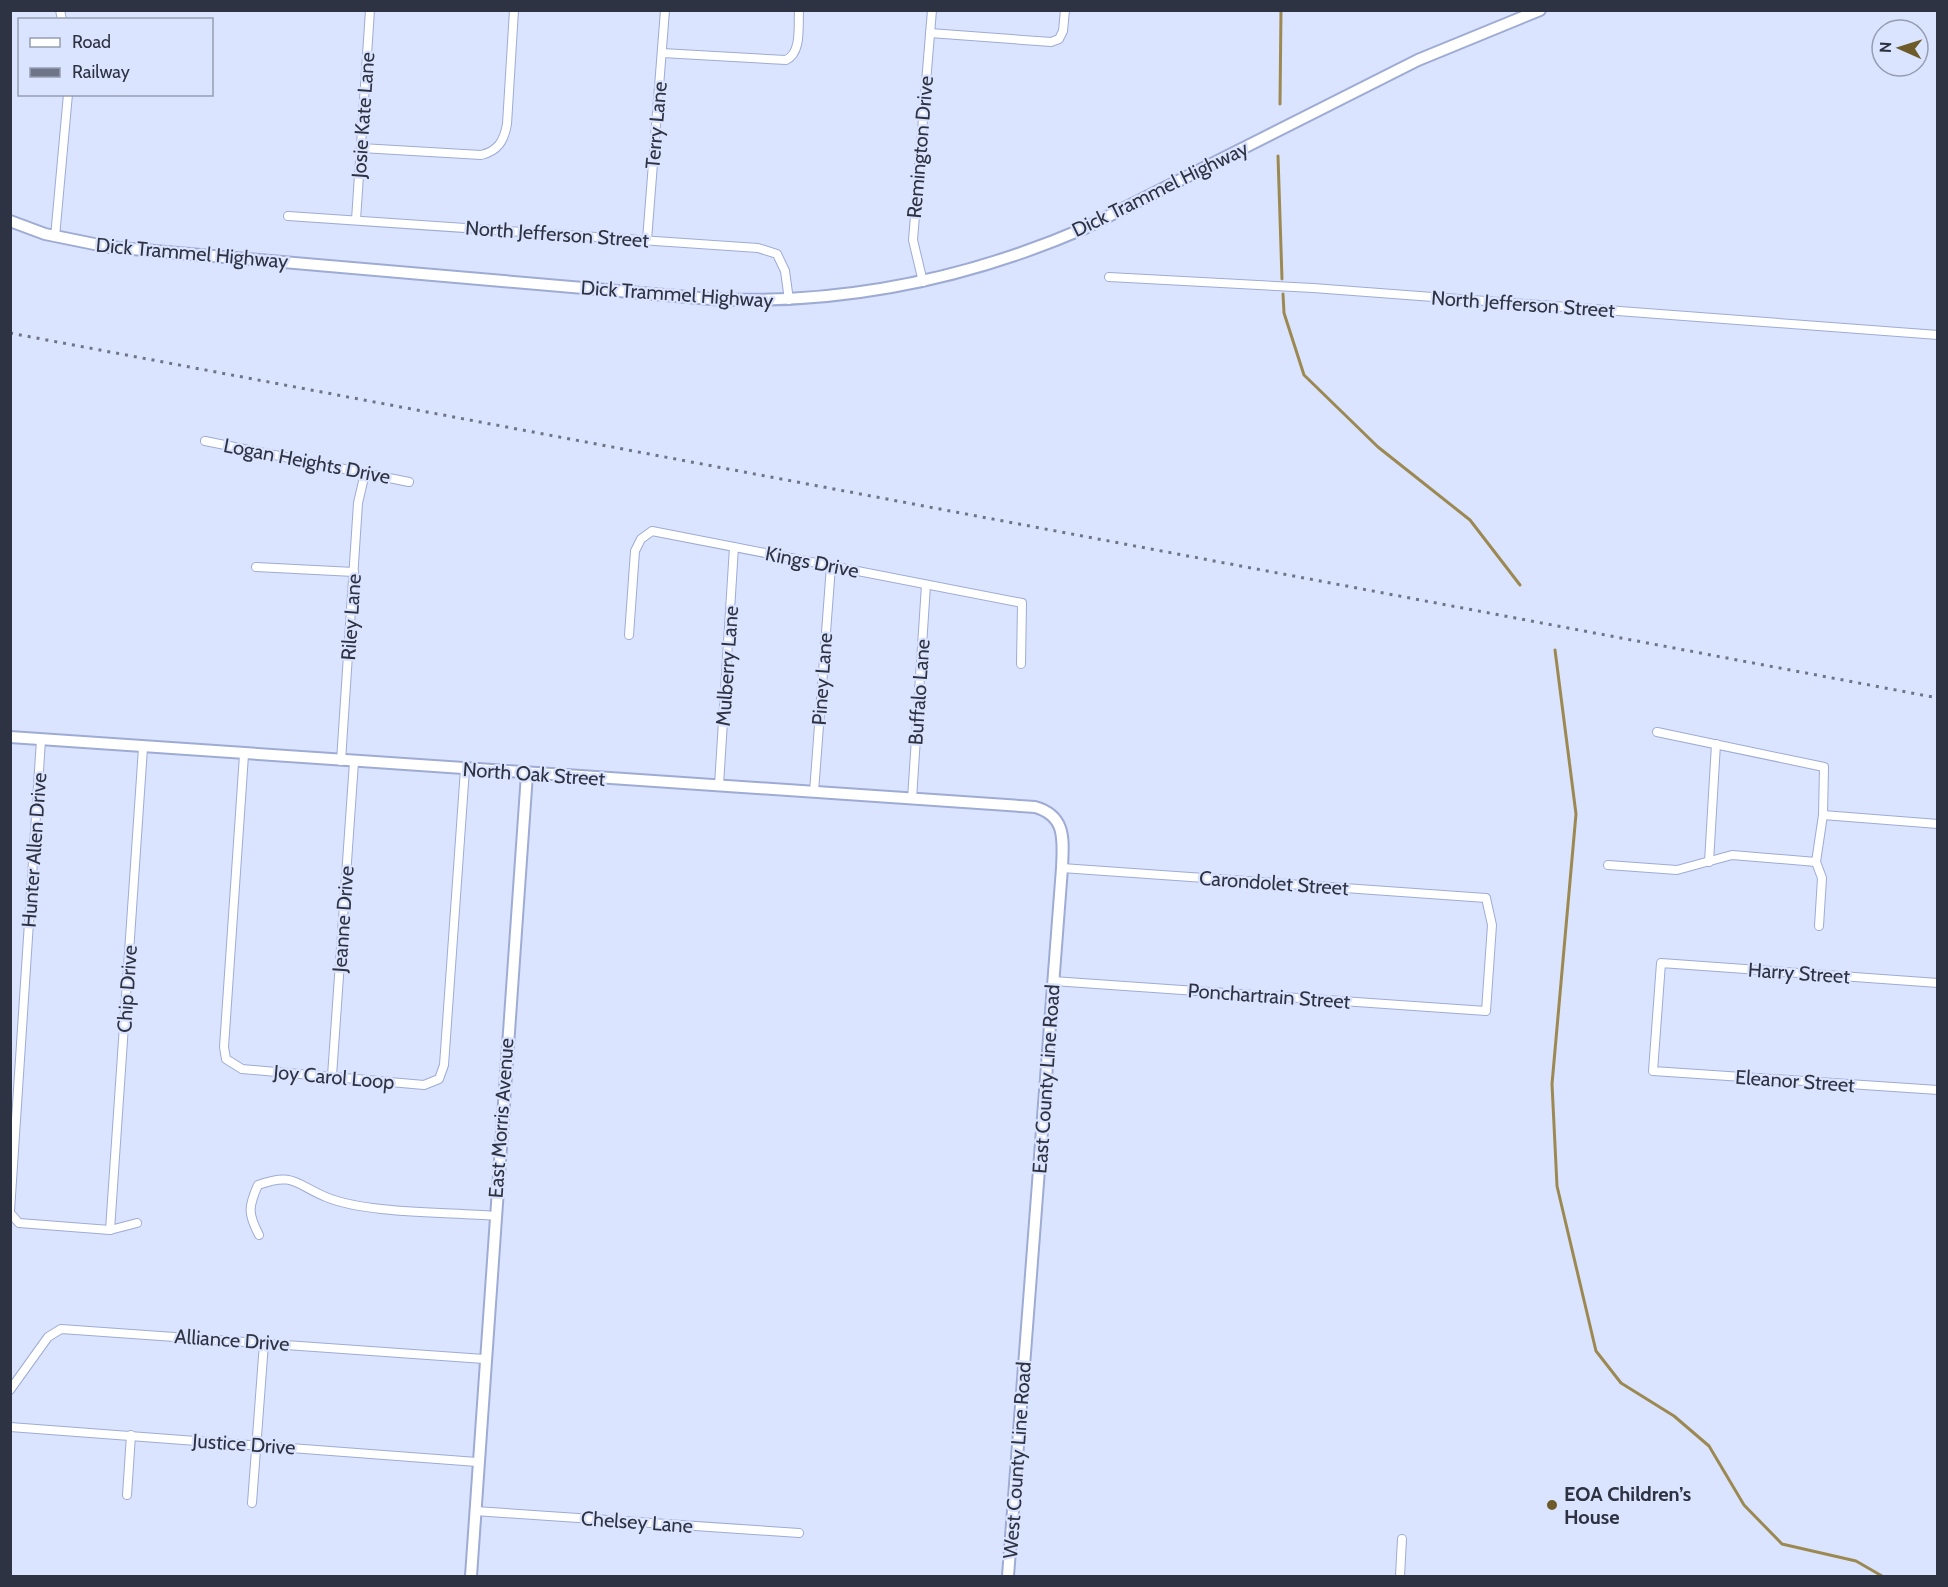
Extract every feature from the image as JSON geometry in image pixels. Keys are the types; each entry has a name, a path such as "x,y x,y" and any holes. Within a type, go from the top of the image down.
{"street":[{"name":"Josie Kate Lane","path":"356,220 370,10"},
{"path":"361,148 481,155 498,147 505,137 507,124 514,10"},
{"name":"Terry Lane","path":"647,240 665,10"},
{"path":"662,53 786,60 792,57 796,49 799,10"},
{"name":"Remington Drive","path":"923,282 913,240 932,10"},
{"path":"930,33 1051,42 1059,39 1063,31 1065,10"},
{"name":"Dick Trammel Highway","path":"10,221 55,237 109,247 688,297 789,300 873,292 923,282 994,263 1076,232 1418,60 1540,10"},
{"path":"55,237 68,96"},
{"name":"North Jefferson Street","path":"288,216 770,250 777,254 785,270 789,300"},
{"name":"North Jefferson Street","path":"1109,277 1313,288 1938,335"},
{"name":"Logan Heights Drive","path":"205,441 409,482"},
{"name":"Riley Lane","path":"341,761 358,503 365,473"},
{"name":"Kings Drive","path":"629,635 635,551 641,539 651,531 1022,603 1021,664"},
{"name":"Mulberry Lane","path":"719,785 734,547"},
{"name":"Piney Lane","path":"814,792 831,566"},
{"path":"256,567 354,572"},
{"name":"Buffalo Lane","path":"912,799 926,585"},
{"path":"1657,732 1823,765 1826,774 1816,862 1822,878 1819,926"},
{"name":"North Oak Street","path":"10,737 244,755 1035,807 1055,816"},
{"name":"Hunter Allen Drive","path":"41,740 10,1212 19,1223 110,1230 137,1223"},
{"path":"1709,862 1716,744"},
{"name":"Chip Drive","path":"110,1230 143,748"},
{"name":"Joy Carol Loop","path":"244,755 224,1054 230,1064 242,1069 424,1085 440,1079 444,1065 465,770"},
{"name":"Jeanne Drive","path":"332,1076 354,762"},
{"name":"East Morris Avenue","path":"471,1576 484,1359 527,774"},
{"path":"1823,815 1938,824"},
{"name":"East County Line Road","path":"1025,1344 1062,868 1063,836 1061,824 1055,816"},
{"path":"1608,866 1665,871 1732,855 1816,862"},
{"name":"Carondolet Street","path":"1062,868 1486,898 1492,925 1486,1011"},
{"name":"Harry Street","path":"1653,1071 1661,963 1938,983"},
{"name":"Ponchartrain Street","path":"1053,981 1486,1011"},
{"name":"Eleanor Street","path":"1653,1071 1938,1090"},
{"path":"259,1235 250,1216 251,1201 258,1185 278,1178 294,1179 326,1197 357,1205 494,1216"},
{"name":"Alliance Drive","path":"10,1390 48,1337 61,1329 484,1359"},
{"path":"252,1503 264,1343"},
{"name":"West County Line Road","path":"1008,1576 1025,1344"},
{"name":"Justice Drive","path":"10,1427 477,1462"},
{"path":"127,1496 131,1435"},
{"name":"Chelsey Lane","path":"475,1511 799,1533"},
{"path":"1400,1576 1402,1539"}],"waterway":[{"path":"1280,104 1281,10"},
{"path":"1278,156 1282,279"},
{"path":"1283,294 1284,313 1304,375 1378,447 1470,520 1520,585"},
{"path":"1555,650 1576,814 1552,1084 1557,1186 1596,1351 1621,1383 1674,1416 1709,1446 1744,1505 1782,1544 1856,1561 1882,1576"}],"railway":[{"path":"10,333 1938,698"}],"place":[{"name":"EOA Children’s House","path":"1552,1505"}]}
